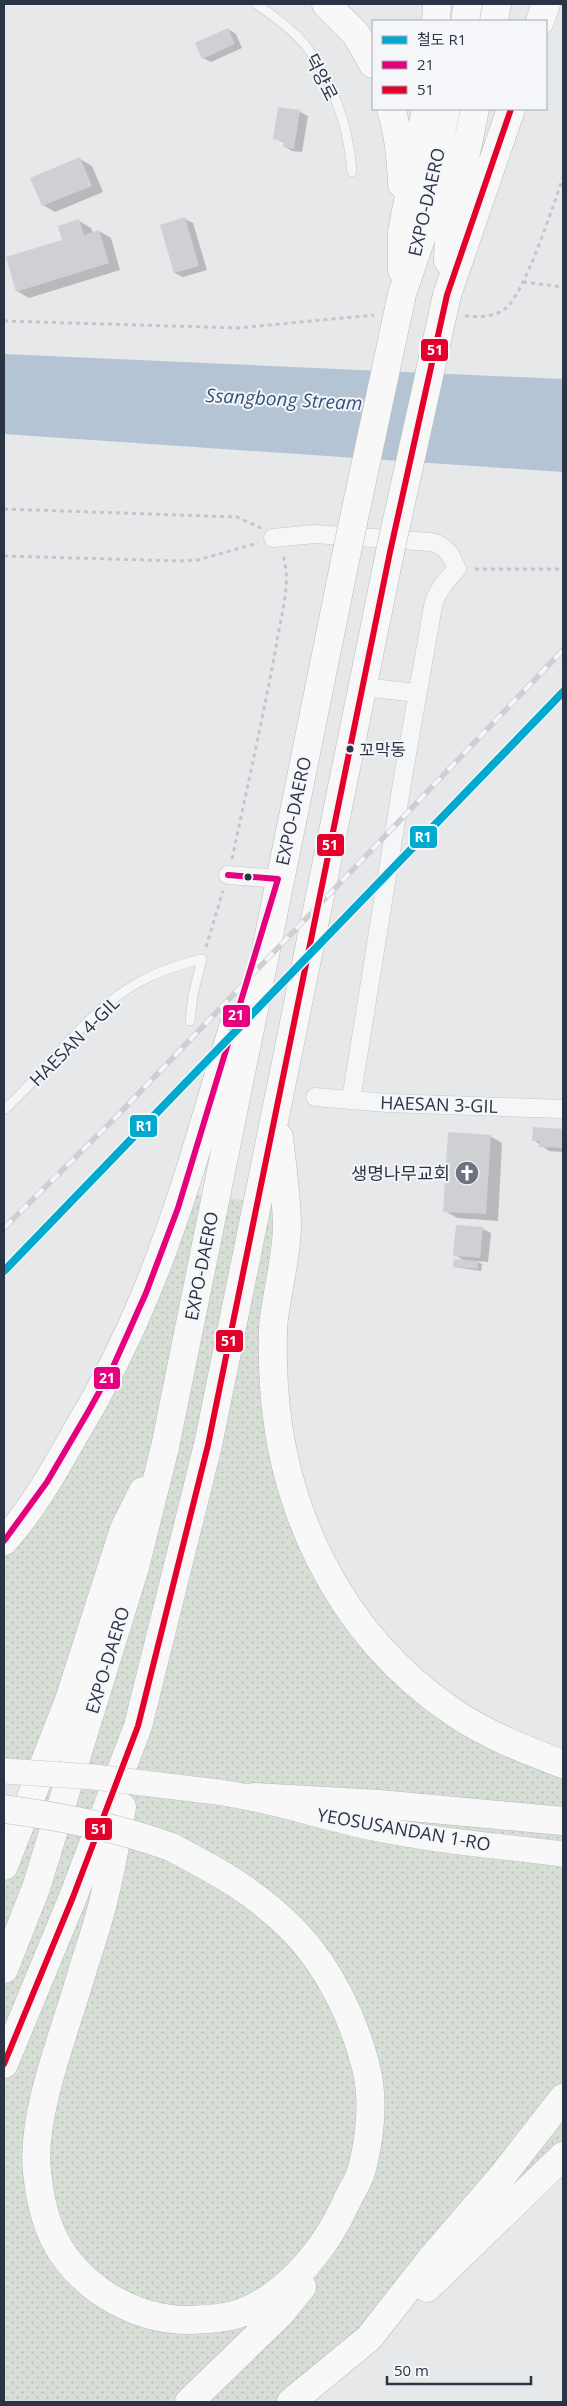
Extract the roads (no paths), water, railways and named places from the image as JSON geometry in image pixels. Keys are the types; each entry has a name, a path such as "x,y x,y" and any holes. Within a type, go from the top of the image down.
{"highway":[{"path":"326,4 356,34 372,62"},
{"path":"436,20 437,4"},
{"path":"465,20 468,4"},
{"path":"494,20 497,4"},
{"path":"540,20 546,4"},
{"path":"391,110 396,124 401,162 402,294"},
{"path":"402,232 426,110"},
{"name":"EXPO-DAERO","path":"4,1968 36,1888 135,1567 165,1447 278,879 347,550 402,294 422,235 446,110"},
{"name":"EXPO-DAERO","path":"451,305 448,236 475,110"},
{"path":"362,2173 337,2223 307,2264 270,2297 249,2310 234,2315 217,2318 168,2319 160,2318 122,2304 92,2286 61,2253 51,2236 41,2201 36,2168 37,2134 45,2097 105,1895 138,1726 208,1444 390,552 451,305 510,110"},
{"path":"4,1541 47,1482 84,1419 112,1369 146,1293 178,1208 278,879"},
{"path":"277,1109 287,1228 274,1320 276,1407 280,1441 291,1481 315,1551 332,1585 360,1626 398,1668 424,1691 454,1713 487,1732 563,1764"},
{"path":"4,1866 69,1700 124,1529 165,1447"},
{"path":"4,2064 73,1897 138,1726"},
{"path":"254,1797 379,1804 563,1821"},
{"path":"4,1809 72,1818 130,1832 171,1847 216,1870 264,1902 298,1936 324,1970 348,2015 366,2069 370,2104 367,2141 359,2196 353,2212 329,2253 313,2275 280,2313 190,2402"},
{"path":"369,2338 430,2260 499,2180 563,2098"},
{"path":"292,2402 418,2297 563,2156"}],"street":[{"path":"273,538 315,534 431,542 444,547 450,554 457,569 436,595 417,693 351,1100"},
{"path":"363,687 417,693"},
{"path":"228,875 278,879"},
{"name":"HAESAN 3-GIL","path":"316,1097 563,1109"},
{"name":"YEOSUSANDAN 1-RO","path":"4,1771 94,1777 254,1797 315,1815 377,1829 563,1854"}],"lane":[{"name":"덕양로","path":"256,4 288,29 317,60 339,112 351,157 352,172"},
{"name":"HAESAN 4-GIL","path":"4,1110 93,1017 120,995 140,981 202,959 193,995 190,1021"}],"water":[{"name":"Ssangbong Stream","path":"4,354 563,379 563,472 4,434"}],"railway":[{"path":"4,1228 118,1115 563,650"},
{"path":"4,1271 563,692"}],"rail line":[{"name":"R1","path":"4,1271 563,692"}],"place":[{"name":"꼬막동","path":"350,749"},
{"name":"생명나무교회","path":"467,1173"}]}
